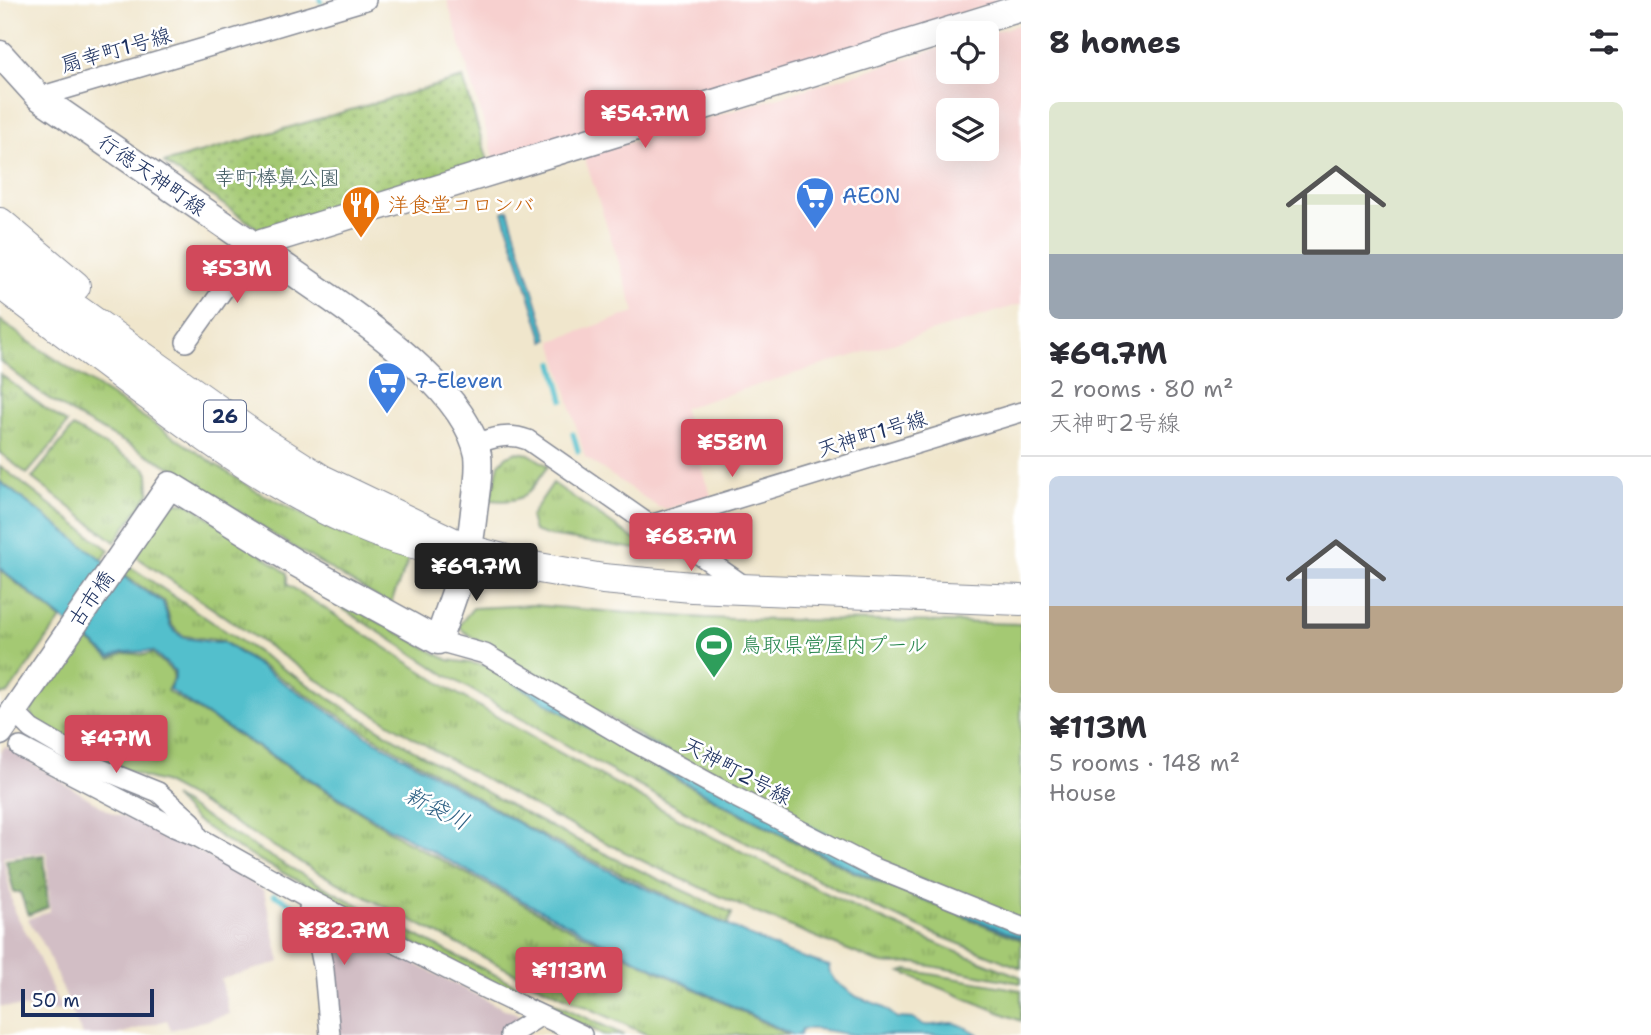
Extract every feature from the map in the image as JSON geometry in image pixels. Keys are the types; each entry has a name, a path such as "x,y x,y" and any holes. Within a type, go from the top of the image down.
{"main road":[{"path":"0,223 264,443"},
{"name":"26","path":"0,252 57,296 305,470 468,550"},
{"name":"26","path":"0,283 205,437 295,494 370,530 417,545 468,550 566,574 645,583 750,590 1021,600"},
{"path":"0,306 109,387 205,437"}],"street":[{"name":"扇幸町1号線","path":"39,97 335,4 366,0"},
{"path":"186,342 255,245 1021,8"},
{"name":"行徳天神町線","path":"0,54 39,97 359,318 413,362 455,408 475,444 479,466 468,550 439,641"},
{"name":"天神町1号線","path":"655,524 1021,412"},
{"path":"475,444 503,436 519,436 528,440 650,525 655,524 750,590"},
{"name":"古市橋","path":"15,721 170,485 296,563 439,641"},
{"name":"天神町2号線","path":"439,641 485,654 625,737 870,866 1021,927"},
{"path":"15,721 96,767 159,792 192,822 198,836"},
{"path":"15,721 174,827 198,836 310,900 540,1017 582,1035"},
{"path":"310,900 309,909 324,970 330,1035"},
{"path":"510,1035 540,1017"}],"shaded area":[{"path":"447,0 1004,0 936,21 495,160"},
{"name":"AEON","path":"1021,24 1021,304 683,408 711,496 667,509 658,507 585,457 552,341 635,312 584,156 936,50 936,84 999,84 999,30"},
{"path":"5,746 112,813 142,823 202,853 264,891 280,962 221,979 229,1014 171,1030 167,1020 116,1035 82,1035 45,947 28,919 50,911 47,852 3,857 14,911 31,941 62,1011 0,1006 0,753"},
{"path":"323,917 518,1014 522,1018 520,1024 499,1035 339,1035 333,975 321,919"}],"green space":[{"name":"幸町棒鼻公園","path":"463,78 488,161 260,230 164,163"},
{"path":"0,320 256,491 331,529 409,559 390,605 269,532 189,477 83,420 43,395 0,361"},
{"path":"0,374 67,423 27,474 0,453"},
{"path":"73,427 145,468 148,474 150,492 115,542 32,478"},
{"path":"517,452 529,454 548,466 525,495 512,500 490,500 499,464 507,456"},
{"path":"0,466 109,550 102,560 0,481"},
{"path":"553,483 647,548 643,550 549,536 534,531 530,517"},
{"path":"174,503 189,503 287,573 287,584 451,690 542,743 714,838 852,906 1021,977 1021,983 915,963 890,964 875,961 757,913 651,865 550,815 447,758 324,684 135,556 169,506"},
{"path":"128,565 276,665 428,759 557,830 732,913 728,925 537,833 354,725 223,641 185,636 171,624 165,602 122,574"},
{"path":"0,570 61,619 13,687 8,693 0,695"},
{"path":"301,579 448,660 500,668 497,673 636,757 851,871 1021,940 1021,968 937,935 850,896 692,815 446,675 304,584"},
{"path":"532,605 708,618 1021,624 1021,920 869,859 723,784 487,647 459,625 473,608"},
{"path":"80,634 111,659 124,653 152,653 173,672 174,677 167,691 404,840 557,922 789,1035 648,1035 534,983 317,872 163,782 90,755 34,721 30,711"},
{"path":"173,797 269,856 364,909 549,1001 624,1035 604,1035 415,944 235,847 194,819"},
{"path":"44,855 48,907 28,915 20,892 14,892 6,860"},
{"path":"907,970 1021,990 1021,1021 901,972"}],"water":[{"path":"508,210 548,339 544,341 503,212"},
{"name":"新袋川","path":"0,482 135,585 163,603 170,626 184,638 223,642 365,735 554,844 786,952 829,966 828,970 835,981 857,997 882,1006 897,1018 915,1019 923,1025 956,1024 980,1035 857,1035 802,1029 800,1035 793,1035 635,959 389,828 169,689 175,679 175,671 153,651 123,652 110,657 0,568"},
{"path":"501,669 1021,933 1021,938 853,870 732,808 627,751 498,673"}],"waterway":[{"path":"553,363 563,400"},
{"path":"573,434 578,451"},
{"path":"274,895 303,910"}],"place":[{"name":"AEON","path":"815,230"},
{"name":"洋食堂コロンバ","path":"361,239"},
{"name":"7-Eleven","path":"387,415"},
{"name":"鳥取県営屋内プール","path":"714,679"}]}
